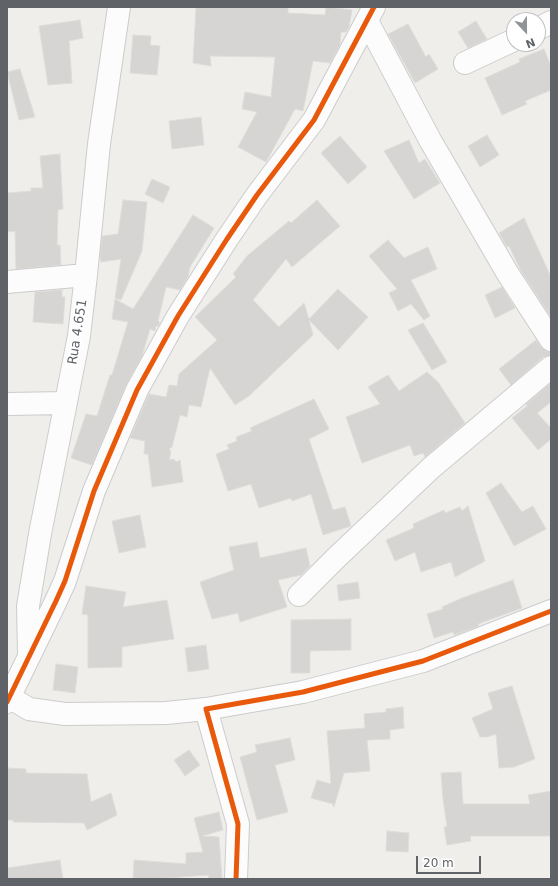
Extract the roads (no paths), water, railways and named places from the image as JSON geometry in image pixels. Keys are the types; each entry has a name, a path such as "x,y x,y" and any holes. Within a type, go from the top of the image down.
{"street":[{"name":"Rua 4.651","path":"29,655 28,606 40,534 79,336 99,144 119,7"},
{"path":"371,14 438,153 508,274 551,340"},
{"path":"371,14 314,120 257,195 227,239 178,316 137,390 94,492 65,581 8,699 30,709 65,714 166,713 206,708 303,692 423,661 551,611"},
{"path":"464,63 506,44"},
{"path":"7,282 86,275"},
{"path":"299,595 431,468 551,367"},
{"path":"7,404 66,402"},
{"path":"206,708 238,824 236,879"}]}
